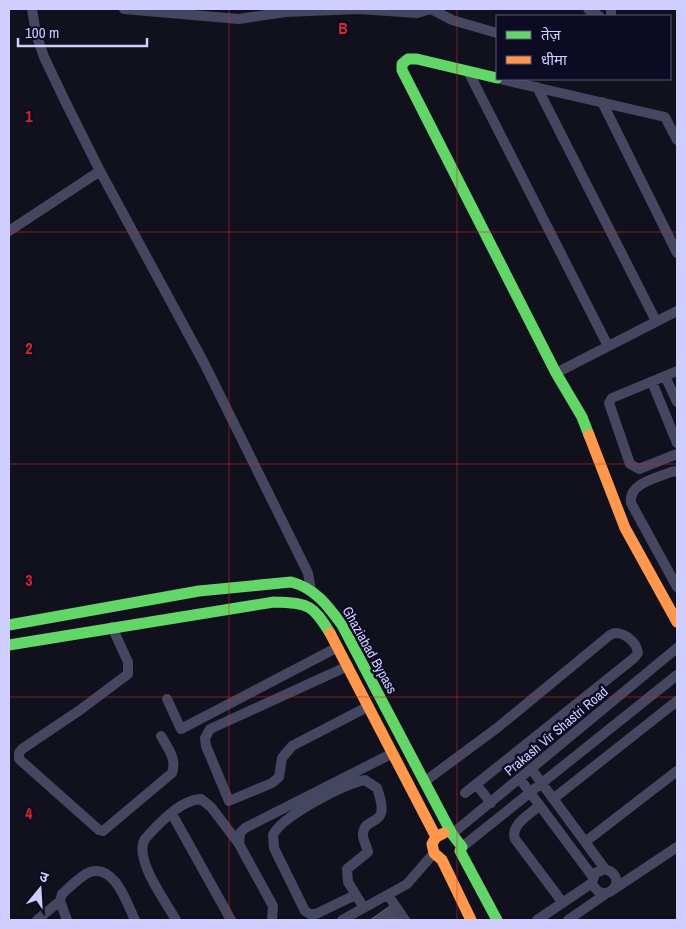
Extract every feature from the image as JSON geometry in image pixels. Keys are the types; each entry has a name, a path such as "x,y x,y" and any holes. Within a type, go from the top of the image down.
{"main road":[{"path":"496,77 408,58 403,61 402,70 556,373 582,417 624,528 677,622"},
{"path":"9,625 241,586 291,582 311,590"},
{"name":"Ghaziabad Bypass","path":"311,590 342,625 497,920"},
{"path":"176,596 179,616"},
{"path":"151,600 155,620"},
{"name":"Ghaziabad Bypass","path":"9,645 258,604 306,604 319,616 338,646 436,837"},
{"path":"452,834 441,833 432,844 471,920"},
{"path":"438,856 450,860 458,856 461,849"}],"street":[{"path":"32,9 36,34 44,57 100,171 204,363 308,573 311,590"},
{"path":"124,9 239,19 293,11 359,9 417,13 431,9 452,20 496,33"},
{"path":"468,71 608,346"},
{"path":"507,80 665,117 677,140"},
{"path":"537,87 656,321"},
{"path":"602,102 677,253"},
{"path":"9,231 100,171"},
{"path":"556,373 677,311"},
{"path":"677,371 610,400 630,464 639,469 677,454"},
{"path":"665,376 677,402"},
{"path":"652,382 677,443"},
{"path":"677,471 634,488 630,497 631,503 677,587"},
{"path":"112,627 128,662 130,668 128,674 80,710 22,749 18,759 102,831 172,774 174,767 172,753 161,736"},
{"path":"424,782 497,728 610,634 619,632 626,636 638,650 634,658 465,793"},
{"path":"167,699 181,729 338,646"},
{"name":"Prakash Vir Shastri Road","path":"452,834 532,770 677,648"},
{"path":"348,666 210,729 206,738 206,746 229,801 272,783 278,777 282,758 292,746 369,706"},
{"path":"461,849 677,675"},
{"path":"553,799 677,701"},
{"path":"240,844 240,833 245,828 393,754"},
{"path":"520,779 592,880 595,890 601,893 611,891 617,883 616,876 604,869 532,770"},
{"path":"585,842 677,771"},
{"path":"356,895 316,914 310,914 305,911 274,848 273,835 284,821 353,782 365,780 377,788 382,809 381,816 364,830 362,835 368,852 347,869 348,882 356,895 364,908"},
{"path":"476,784 491,803"},
{"path":"176,920 148,870 141,850 145,839 172,814 192,800 204,800 240,844 273,906 272,920"},
{"path":"539,806 515,828 513,833 515,839 563,903"},
{"path":"172,814 231,920"},
{"path":"568,920 677,847"},
{"path":"342,920 411,880 438,856"},
{"path":"537,920 563,903 592,880 595,873 604,869"},
{"path":"37,920 60,901 62,894 88,873 96,871 114,880 135,920"},
{"path":"388,895 405,920"},
{"path":"60,901 67,920"}],"building":[{"path":"397,901 410,920 370,920"}],"traffic: fast":[{"path":"496,78 417,59 408,59 402,64 402,70 556,373 582,417 589,435"},
{"path":"9,625 199,591 291,582 314,593 342,625 452,834 462,847 460,851 497,920"},
{"path":"9,645 274,602 294,603 308,607 318,615 330,633"}],"traffic: slow":[{"path":"589,435 625,528 677,622"},
{"path":"330,633 436,837"},
{"path":"444,833 436,837 432,844 434,853 442,860 471,920"}]}
